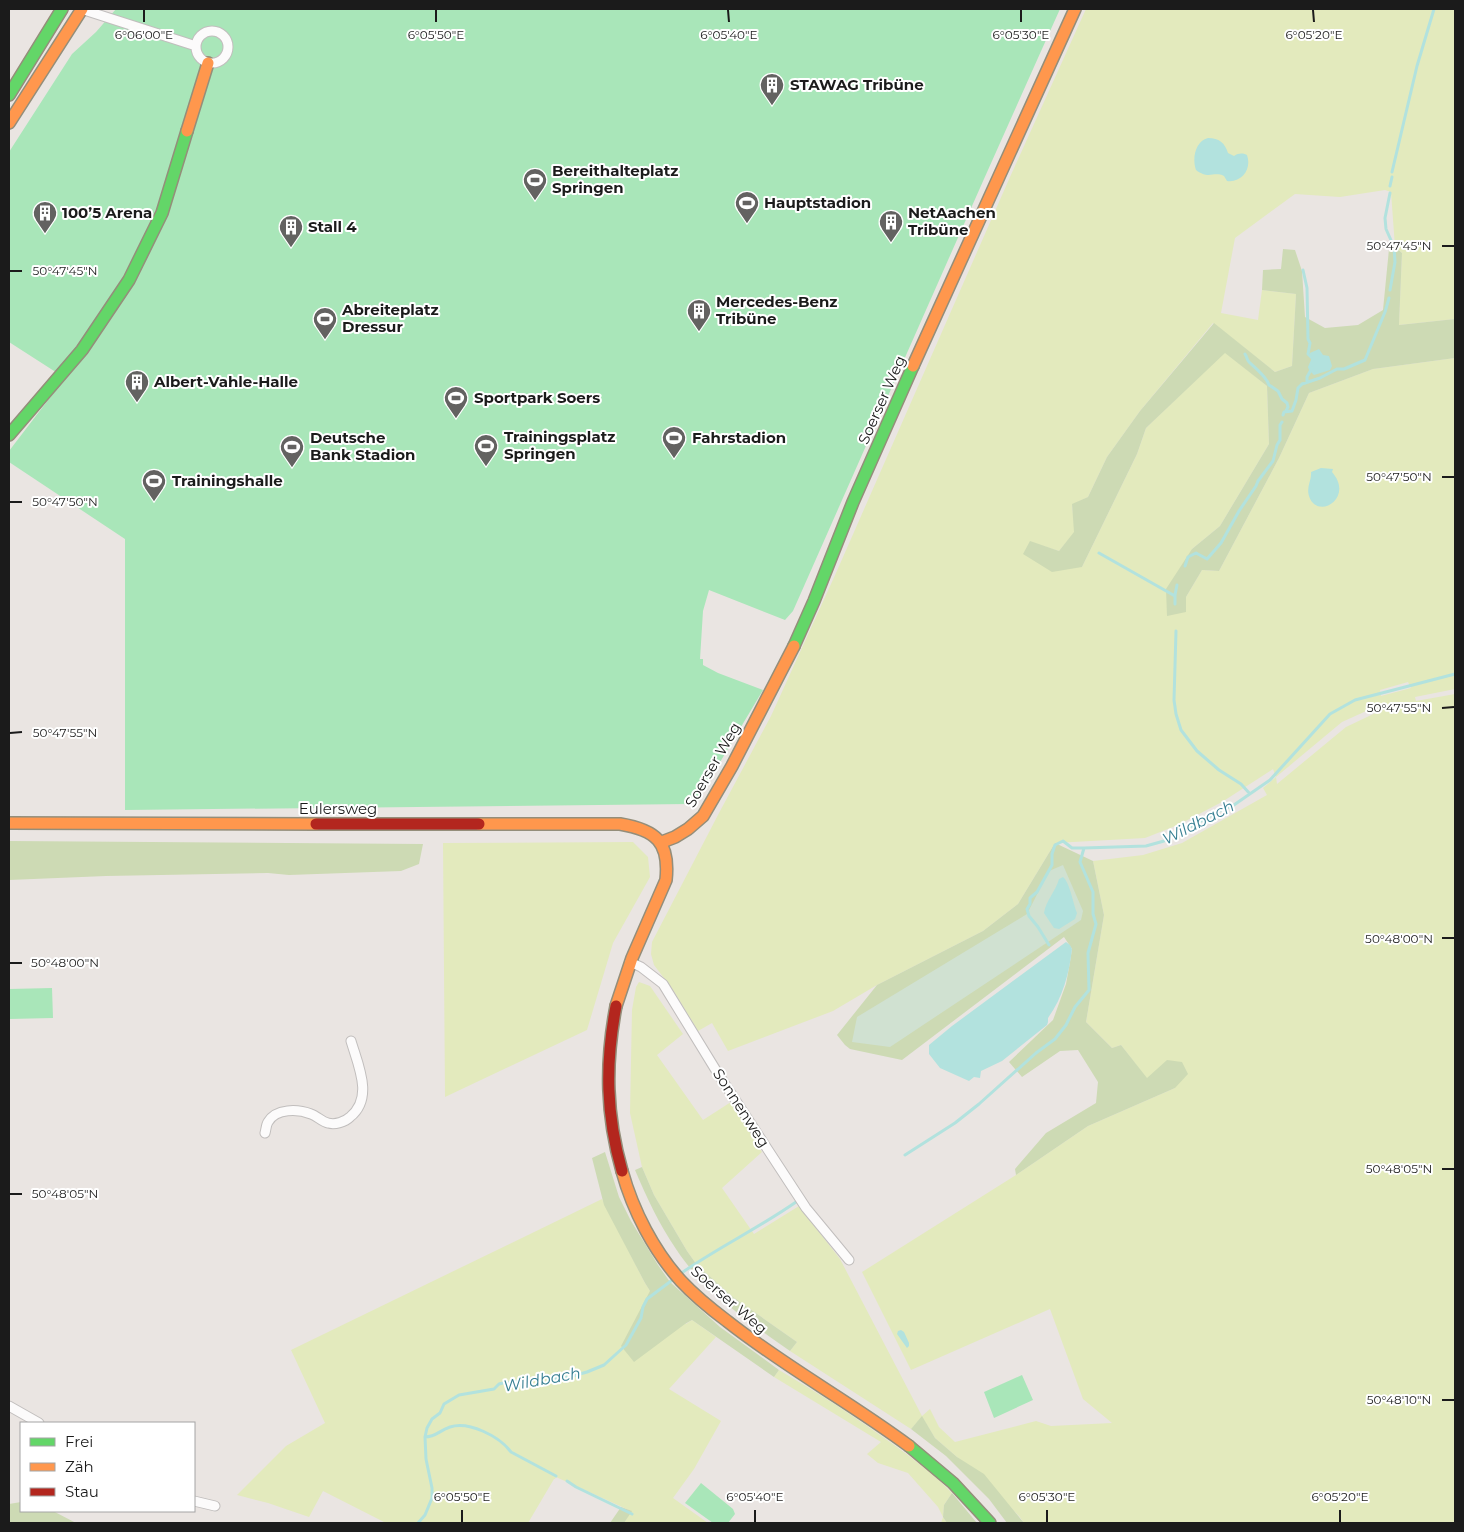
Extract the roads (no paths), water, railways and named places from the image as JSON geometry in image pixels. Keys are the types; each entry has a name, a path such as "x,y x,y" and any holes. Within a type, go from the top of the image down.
{"main road":[{"path":"9,94 62,9"},
{"path":"9,123 82,9"},
{"name":"Soerser Weg","path":"990,1523 968,1498 928,1460 862,1413 745,1337 686,1286 676,1274 657,1247 636,1209 618,1162 612,1137 608,1096 609,1053 615,1009 630,962 666,880 668,858 662,842 682,833 702,816 732,766 787,661 896,404 1074,9"},
{"path":"9,435 82,350 129,280 162,213 208,63"},
{"name":"Eulersweg","path":"9,823 620,824 640,828 662,842"}],"street":[{"path":"82,9 196,46"},
{"path":"211,30 219,32 226,37 229,46 225,59 217,63 208,63 201,60 196,46 198,38 211,30"},
{"name":"Sonnenweg","path":"630,962 642,967 663,984 717,1072 806,1208 848,1260"},
{"path":"265,1133 268,1122 276,1115 287,1110 311,1114 328,1123 341,1122 356,1112 362,1100 364,1086 351,1041"},
{"path":"9,1406 37,1422"},
{"path":"195,1501 215,1506"}],"water":[{"path":"1208,138 1221,142 1228,153 1234,156 1237,154 1247,155 1248,165 1245,174 1237,180 1227,181 1224,176 1217,174 1208,175 1196,170 1194,161 1197,147"},
{"path":"1319,349 1323,355 1329,356 1332,366 1330,370 1314,375 1308,367 1311,360 1310,353"},
{"path":"1321,468 1333,469 1332,472 1338,482 1337,498 1326,506 1319,506 1313,503 1308,493 1311,472"},
{"path":"1063,877 1069,888 1077,913 1075,919 1059,929 1054,928 1044,913 1059,879"},
{"path":"1066,942 1072,949 1069,967 1061,994 1048,1018 1047,1025 1002,1061 981,1071 980,1078 974,1077 969,1081 940,1068 929,1054 929,1045"},
{"path":"901,1330 904,1332 909,1343 907,1348 897,1334"}],"waterway":[{"path":"1392,172 1417,66 1434,9"},
{"path":"1390,186 1392,177"},
{"path":"1390,193 1385,218 1386,229 1394,247 1395,262 1390,290"},
{"path":"1303,270 1307,288 1308,339 1310,343 1308,354 1311,357"},
{"path":"1283,415 1284,412 1292,411 1298,388 1302,384 1320,378 1337,369 1344,369 1365,360 1389,298"},
{"path":"1245,354 1249,362 1269,385 1278,391 1282,399 1287,403 1286,411"},
{"path":"1307,382 1307,377 1312,368"},
{"path":"1185,566 1188,557 1196,553 1207,559 1221,543 1258,481 1273,461 1280,440 1280,425 1282,422"},
{"path":"1099,553 1175,596"},
{"path":"1175,604 1177,585"},
{"path":"1176,631 1174,700 1181,730 1197,751 1219,770 1241,784 1250,794"},
{"name":"Wildbach","path":"905,1155 955,1123 1036,1053 1055,1039 1066,1025 1075,1007 1089,990 1088,953 1096,924 1093,914 1093,892 1080,862 1084,848 1146,846 1164,841 1225,808 1231,807 1270,780 1330,714 1355,700 1455,674"},
{"path":"1049,945 1029,916 1027,909 1030,904 1030,898 1037,892 1052,865 1052,854 1055,845 1063,841 1072,848 1084,848"},
{"name":"Wildbach","path":"680,1274 796,1202"},
{"name":"Wildbach","path":"418,1523 425,1515 432,1498 432,1488 426,1459 425,1437 432,1419 440,1413 444,1404 459,1395 494,1389 499,1384 507,1382 510,1385 546,1376 552,1379 569,1377 604,1365 626,1345 641,1318 647,1299 675,1278"},
{"path":"425,1437 432,1436 450,1427 466,1426 474,1428 491,1435 511,1452 556,1476"},
{"path":"567,1481 632,1514"}],"place":[{"name":"STAWAG Tribüne","path":"772,106"},
{"name":"Bereithalteplatz Springen","path":"535,201"},
{"name":"Hauptstadion","path":"747,224"},
{"name":"100’5 Arena","path":"45,234"},
{"name":"NetAachen Tribüne","path":"891,243"},
{"name":"Stall 4","path":"291,248"},
{"name":"Mercedes-Benz Tribüne","path":"699,332"},
{"name":"Abreiteplatz Dressur","path":"325,340"},
{"name":"Albert-Vahle-Halle","path":"137,403"},
{"name":"Sportpark Soers","path":"456,419"},
{"name":"Fahrstadion","path":"674,459"},
{"name":"Trainingsplatz Springen","path":"486,467"},
{"name":"Deutsche Bank Stadion","path":"292,468"},
{"name":"Trainingshalle","path":"154,502"}]}
